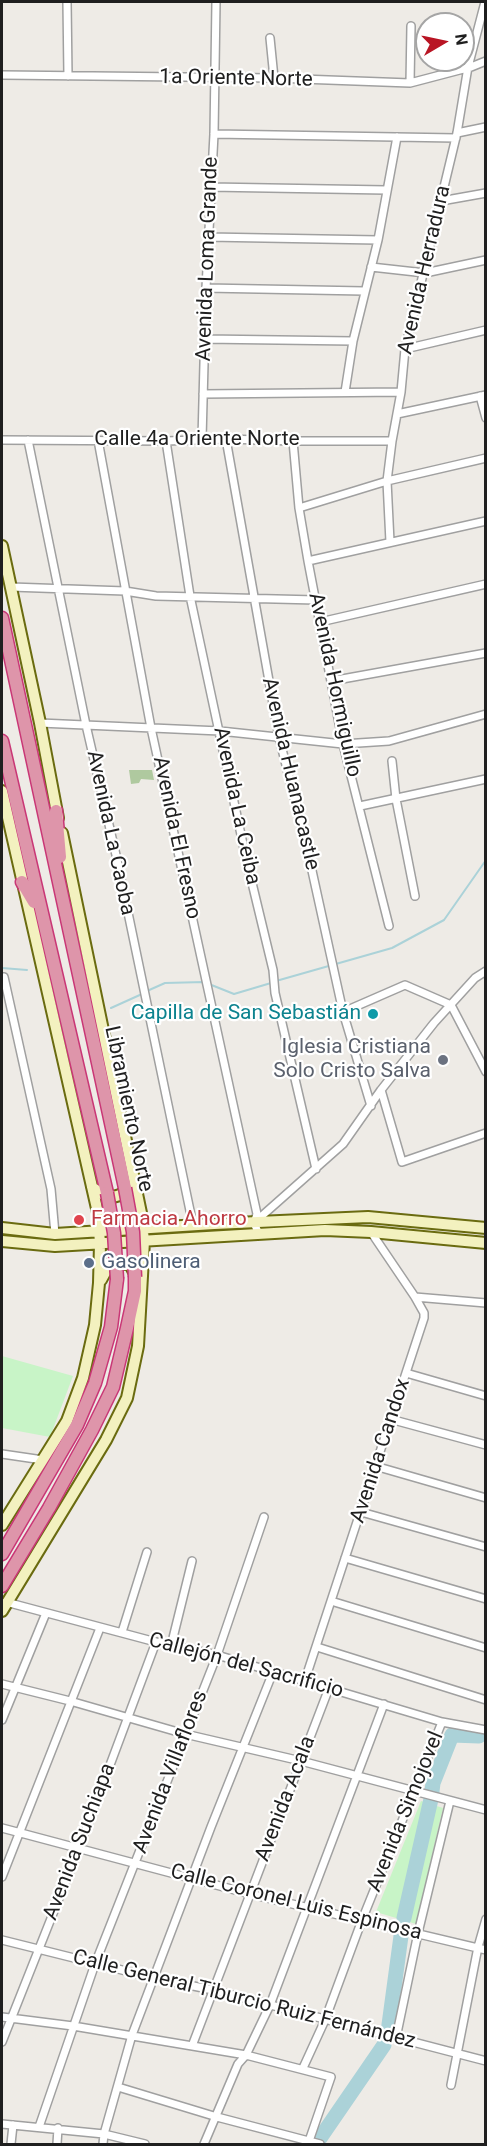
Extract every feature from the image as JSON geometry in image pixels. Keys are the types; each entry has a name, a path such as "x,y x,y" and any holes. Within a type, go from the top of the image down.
{"highway":[{"name":"Libramiento Norte","path":"2,618 125,1188 133,1232 135,1277 135,1291 113,1387 49,1508 2,1586"},
{"name":"Libramiento Norte","path":"2,741 107,1193 114,1233 117,1279 111,1327 95,1383 77,1425 2,1554"},
{"path":"56,811 63,904"},
{"path":"22,882 41,912"}],"street":[{"path":"67,2 68,76"},
{"name":"Avenida Loma Grande","path":"202,439 208,237 214,134 216,2"},
{"name":"Avenida Herradura","path":"475,39 484,2"},
{"path":"410,83 411,26"},
{"path":"270,38 274,78"},
{"name":"1a Oriente Norte","path":"2,75 274,78 410,83 450,72"},
{"name":"Avenida Herradura","path":"390,542 387,481 401,392 405,349 457,136 467,72"},
{"path":"214,134 457,136 486,128"},
{"path":"345,392 353,341 378,240 397,137"},
{"path":"210,187 386,190"},
{"path":"441,201 486,193"},
{"path":"208,237 378,240"},
{"path":"371,267 425,273 486,260"},
{"path":"206,288 364,291"},
{"path":"405,349 486,330"},
{"path":"204,339 353,341"},
{"path":"203,394 401,392"},
{"path":"397,414 483,395 486,418"},
{"name":"Avenida Huanacastle","path":"226,439 279,737 343,1012 371,1106"},
{"name":"Calle 4a Oriente Norte","path":"2,440 392,441"},
{"name":"Avenida La Caoba","path":"28,440 86,725 116,855 193,1225"},
{"name":"Avenida El Fresno","path":"98,440 151,728 257,1214 254,1223 258,1234"},
{"name":"Avenida La Ceiba","path":"166,441 190,596 246,858 273,970 275,993 316,1169"},
{"name":"Avenida Hormiguillo","path":"292,441 299,508 343,744 389,926"},
{"path":"299,508 387,481 486,458"},
{"path":"308,561 486,521"},
{"path":"2,546 134,1176 144,1240 138,1346 127,1398 106,1440 4,1606"},
{"path":"320,622 486,584"},
{"path":"11,587 125,591 156,596 316,600"},
{"path":"331,681 486,652"},
{"path":"40,723 219,731 343,744 389,741 486,714"},
{"path":"392,761 396,799 415,896"},
{"path":"360,806 486,779"},
{"path":"2,791 92,1187 100,1232 95,1324 83,1378 67,1421 2,1525"},
{"path":"254,1223 343,1144 381,1090 434,1023 475,978 486,971"},
{"path":"4,977 51,1189 55,1234"},
{"path":"343,1012 405,986 451,1005 486,1072"},
{"path":"381,1090 402,1162 486,1133"},
{"path":"92,1187 105,1196 120,1195 132,1185 134,1176"},
{"path":"2,1228 55,1234 368,1217 481,1228 474,1241"},
{"path":"2,1240 55,1246 325,1230 486,1243"},
{"name":"Avenida Candox","path":"305,1680 424,1318 424,1313 415,1297 371,1232"},
{"path":"99,1283 111,1266 116,1263 127,1264 135,1271 141,1296"},
{"path":"415,1297 486,1303"},
{"path":"406,1373 486,1396"},
{"path":"390,1419 486,1445"},
{"path":"2,1454 43,1460"},
{"path":"375,1466 486,1498"},
{"path":"361,1512 486,1547"},
{"name":"Avenida Villaflores","path":"39,2127 95,1964 218,1655 264,1517"},
{"path":"122,1632 147,1552"},
{"path":"345,1558 486,1599"},
{"path":"171,1646 192,1561"},
{"path":"331,1601 486,1648"},
{"name":"Callejón del Sacrificio","path":"4,1606 46,1613 171,1646 218,1655 442,1722 486,1730"},
{"path":"2,1720 14,1686 46,1613"},
{"path":"2,1877 100,1628"},
{"name":"Avenida Suchiapa","path":"2,2042 79,1848 156,1642"},
{"path":"316,1647 486,1700"},
{"path":"103,2145 104,2134 132,2035 273,1672"},
{"path":"2,1684 185,1734 301,1761 486,1810"},
{"name":"Avenida Acala","path":"192,2046 329,1688"},
{"path":"204,2145 238,2064 246,2055 270,2005 384,1704"},
{"name":"Avenida Simojovel","path":"303,2068 325,2020 362,1920 417,1793 442,1722"},
{"path":"396,2038 418,1933 450,1801"},
{"name":"Calle Coronel Luis Espinosa","path":"2,1828 250,1894 482,1948"},
{"path":"451,2085 482,1948 486,1919"},
{"name":"Calle General Tiburcio Ruiz Fernández","path":"2,1940 154,1978 213,1990 486,2061"},
{"path":"2,2017 132,2035 246,2055 331,2077 313,2144 118,2087"},
{"path":"2,2124 104,2134 145,2145"},
{"path":"11,2145 13,2125"},
{"path":"57,2145 58,2128"}],"green space":[{"path":"129,770 152,770 154,780 141,779 139,783 131,784"},
{"path":"2,1356 73,1376 50,1437 2,1428"},
{"path":"421,1801 443,1808 416,1924 376,1912"}],"waterway":[{"path":"276,981 392,948 444,920 486,860"},
{"path":"2,968 27,970"},
{"path":"147,991 165,983 204,982 234,994 271,983"},
{"path":"111,1008 142,994"},
{"path":"404,1918 433,1783 452,1735 479,1736"},
{"path":"388,2032 401,1936"},
{"path":"316,2144 384,2045"}],"place":[{"name":"Capilla de San Sebastián","path":"373,1014"},
{"name":"Iglesia Cristiana Solo Cristo Salva","path":"443,1060"},
{"name":"Farmacia Ahorro","path":"79,1220"},
{"name":"Gasolinera","path":"89,1263"}]}
